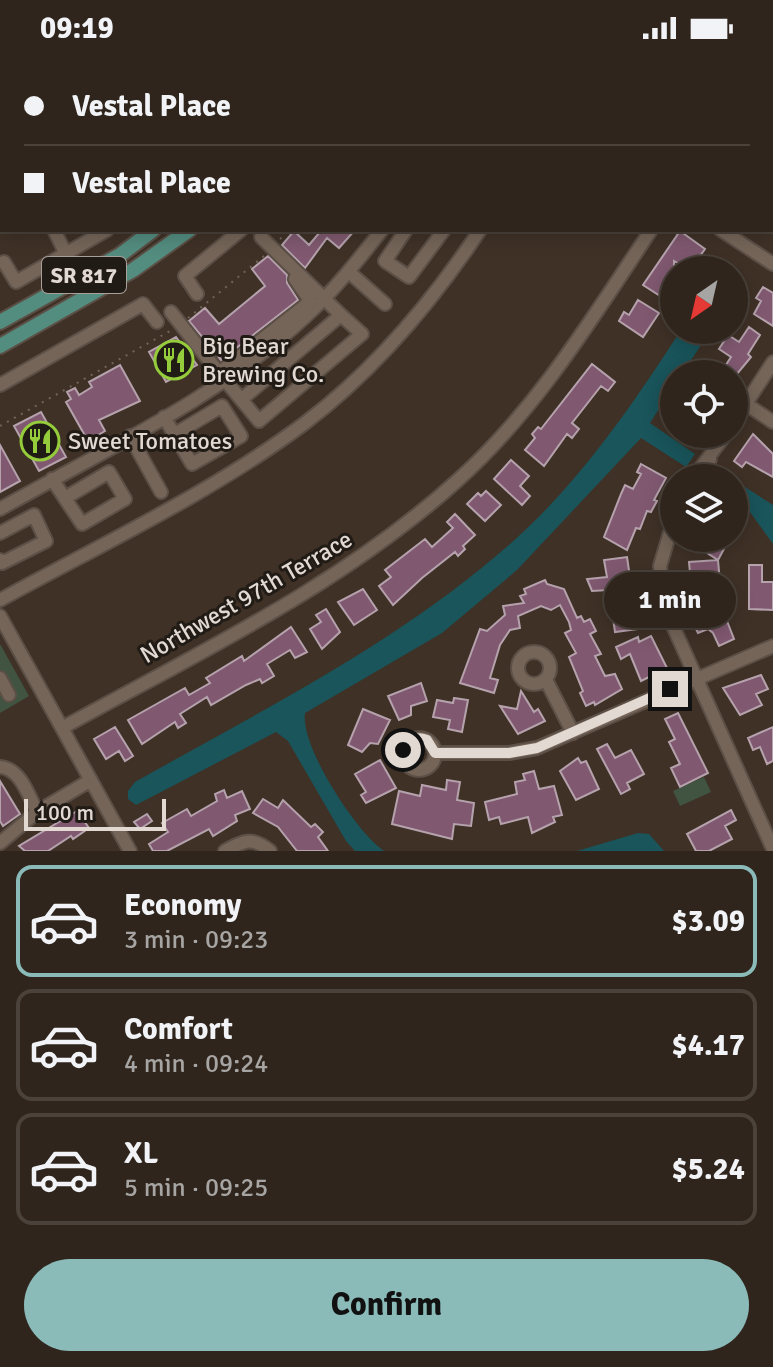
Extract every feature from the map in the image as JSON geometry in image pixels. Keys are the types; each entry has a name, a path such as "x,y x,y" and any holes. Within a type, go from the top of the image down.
{"main road":[{"name":"SR 817","path":"0,322 150,232"},
{"path":"151,259 153,244 162,232"},
{"name":"SR 817","path":"0,346 151,259 186,232"},
{"path":"101,288 133,260 140,240"}],"street":[{"path":"55,232 66,254"},
{"path":"4,262 16,282 104,232"},
{"path":"197,294 185,276 239,232"},
{"path":"0,509 164,417 278,341 349,272 380,232"},
{"path":"405,232 385,261 409,277 443,232"},
{"path":"0,600 241,466 305,422 362,374 413,321 479,232"},
{"name":"Northwest 97th Terrace","path":"62,728 332,577 399,530 460,479 523,413 650,232"},
{"path":"724,232 773,264"},
{"path":"171,312 259,421 327,367 362,334 297,277 261,237"},
{"path":"349,272 385,304"},
{"path":"222,376 306,305 309,299 297,277"},
{"path":"0,385 143,304 157,322"},
{"path":"242,399 341,315"},
{"path":"748,401 773,362"},
{"path":"748,405 773,422"},
{"path":"164,417 192,464 241,436 222,406 175,434"},
{"path":"130,436 161,492"},
{"path":"706,464 717,448"},
{"path":"709,464 710,459"},
{"path":"87,460 96,479"},
{"path":"52,479 82,524 125,499 109,472 65,498"},
{"path":"0,533 34,515 46,541 2,563 0,560"},
{"path":"664,552 660,566 664,606 773,849"},
{"path":"0,617 130,851"},
{"path":"435,753 509,753 537,748 773,646"},
{"path":"0,678 9,695"},
{"path":"546,680 573,733"},
{"path":"0,767 9,768 16,774 37,812"},
{"path":"0,843 37,812 91,780"},
{"path":"225,851 245,840 257,841 270,851"}],"path":[{"path":"277,243 287,232"},
{"path":"0,426 180,324 276,254"}],"green space":[{"path":"0,644 29,696 0,713"},
{"path":"704,777 711,792 680,806 673,791"}],"water":[{"path":"671,344 702,344 691,360 661,360"},
{"path":"660,361 660,408 650,423 660,430 660,448 686,448 695,454 688,464 681,464 641,438 517,570 442,633 305,713 311,746 332,787 359,826 384,851 355,851 346,841 288,741 276,732 136,805 128,799 128,791 135,782 377,643 467,579 510,544 559,495 623,415"},
{"path":"748,489 773,505 773,544 750,512"},
{"path":"638,833 649,834 664,851 577,851"}],"building":[{"path":"295,232 309,245 320,232 353,232 339,248 327,238 305,268 282,245"},
{"path":"679,232 705,249 700,256 663,256"},
{"path":"268,256 287,275 287,283 298,300 221,360 189,321 205,308 219,324 265,286 252,269"},
{"path":"660,260 660,296 643,285"},
{"path":"763,287 773,293 773,326 754,314 761,301 756,298"},
{"path":"638,300 659,313 643,337 619,321 624,312 629,315"},
{"path":"748,328 760,335 748,354 751,357 748,361 729,360 731,357 719,349 722,344 748,344"},
{"name":"Big Bear Brewing Co.","path":"176,337 197,365 166,382 149,352"},
{"path":"592,364 615,382 608,391 601,386 572,423 579,429 572,438 567,434 544,466 525,450 535,438 532,434 538,427 541,429"},
{"path":"120,365 140,401 99,420 105,431 88,441 66,402 71,399 67,392 75,388 79,395 92,387 89,382"},
{"name":"Sweet Tomatoes","path":"41,412 66,457 39,471 14,426"},
{"path":"753,434 773,454 773,477 746,462 738,464 734,461 743,448 748,448"},
{"path":"0,445 20,481 0,492"},
{"path":"511,460 529,476 520,486 530,496 522,505 494,479"},
{"path":"641,464 660,475 660,489 654,500 657,501 651,512 647,511 640,529 636,528 627,550 604,537 625,485 633,489 641,474 637,472"},
{"path":"486,491 501,505 485,521 467,504 478,493 481,496"},
{"path":"455,514 475,535 463,546 465,549 458,556 455,552 393,605 379,586 391,577 385,570 425,539 432,547 453,528 447,522"},
{"path":"706,552 722,552 718,560"},
{"path":"627,557 633,598 642,597 644,610 638,611 637,629 615,632 609,590 592,591 587,579 607,577 604,560"},
{"path":"718,560 721,594 687,598 685,585 691,584 689,562"},
{"path":"749,565 762,565 762,582 773,582 773,610 749,609"},
{"path":"545,580 547,584 564,589 577,618 581,616 584,622 590,619 596,631 590,634 601,654 595,656 605,676 615,674 622,689 595,705 594,702 586,706 580,693 583,691 569,657 576,653 565,633 571,630 560,605 551,610 541,606 518,616 520,628 510,630 500,645 490,678 498,680 494,693 460,683 480,629 487,631 505,615 503,606 524,603 520,596 526,594 524,589"},
{"path":"363,589 377,610 354,625 338,602"},
{"path":"720,603 734,639 719,646 713,633 708,629 698,633 693,623 702,618 699,613"},
{"path":"326,609 340,632 322,649 310,629 321,622 316,615"},
{"path":"291,627 307,652 295,658 290,650 267,664 274,676 262,683 260,679 246,685 211,705 207,697 180,714 186,723 178,728 175,722 142,744 128,720 185,688 189,695 210,683 206,678 242,656 244,661"},
{"path":"651,636 667,668 641,681 630,654 621,659 616,647 638,637 639,642"},
{"path":"761,675 768,689 756,694 762,705 740,715 723,688"},
{"path":"421,683 427,701 411,706 411,715 399,720 388,696"},
{"path":"521,691 534,712 538,709 545,721 518,734 500,706 517,709"},
{"path":"454,698 468,700 462,732 448,729 450,720 433,717 437,700 453,703"},
{"path":"363,709 390,720 378,744 370,743 362,752 348,745"},
{"path":"678,713 708,773 680,787 671,768 680,764 669,742 675,739 665,719"},
{"path":"115,727 133,756 125,761 119,751 106,759 94,739"},
{"path":"773,727 773,761 767,764 760,747 753,750 748,738"},
{"path":"607,744 615,758 631,750 644,774 627,783 630,789 621,794 597,749"},
{"path":"578,758 581,763 586,761 599,789 576,800 560,771"},
{"path":"380,760 396,788 366,803 361,795 366,792 355,774"},
{"path":"534,771 539,789 554,786 562,815 553,817 555,822 532,833 528,817 501,824 499,817 489,820 485,802 517,794 515,782 525,780 523,774"},
{"path":"447,780 460,782 457,800 474,803 471,826 454,824 452,839 392,824 399,791 420,796 422,785 446,790"},
{"path":"0,781 20,814 3,826 0,821"},
{"path":"224,790 227,798 242,791 250,809 235,815 237,821 213,836 209,829 167,851 153,851 149,844 168,832 162,823 187,809 191,816 217,801 215,794"},
{"path":"263,799 278,808 283,800 311,827 315,824 323,832 318,837 328,851 297,851 278,827 253,813"},
{"path":"731,810 736,820 725,826 732,839 709,851 696,851 687,834"},
{"path":"77,811 89,828 73,839 71,836 48,851 25,851 19,846"},
{"path":"147,814 152,821 140,829 134,822"}],"place":[{"name":"Big Bear Brewing Co.","path":"174,360"},
{"name":"Sweet Tomatoes","path":"40,441"}],"route":[{"path":"403,750 408,742 417,738 427,740 435,753 509,753 537,748 670,689"}]}
